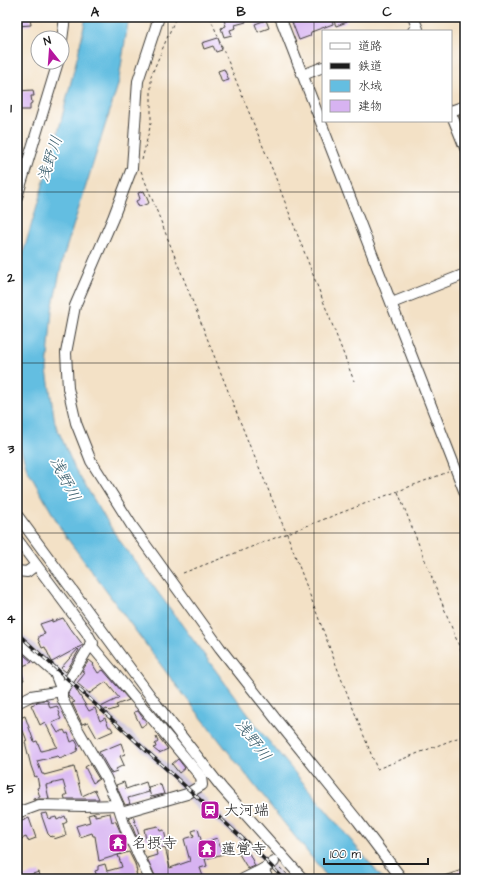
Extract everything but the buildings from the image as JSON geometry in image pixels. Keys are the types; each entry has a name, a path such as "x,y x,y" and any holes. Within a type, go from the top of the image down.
{"street":[{"path":"63,30 65,17"},
{"path":"159,17 138,81 132,168 113,218 75,306 66,353 68,388 76,423 91,461 132,526 220,648 358,821 402,879"},
{"path":"280,17 465,493"},
{"path":"413,17 416,30"},
{"path":"303,75 322,67"},
{"path":"17,197 56,70"},
{"path":"452,112 465,106"},
{"path":"452,115 465,148"},
{"path":"392,303 465,274"},
{"path":"17,515 157,705 222,788 302,879"},
{"path":"17,539 87,633 91,643 201,777 202,785 188,794 119,809 39,805 17,813"},
{"path":"17,571 27,572 36,565"},
{"path":"17,640 55,673 62,691 62,698 73,721 106,778 126,830 150,879"},
{"path":"91,643 148,702 157,705"},
{"path":"17,703 31,696 62,691 91,643"},
{"path":"243,879 274,862"},
{"path":"263,869 268,879"}],"path":[{"path":"142,161 151,123 151,76 176,17"},
{"path":"210,17 273,171 354,381"},
{"path":"140,168 251,449 263,475 276,512 287,534 335,664 377,769 465,735"},
{"path":"183,573 456,469"},
{"path":"397,491 465,661"},
{"path":"274,862 287,875"}],"shaded area":[{"path":"17,629 72,680 196,789 223,815 222,817 287,879 280,879 257,855 231,833 198,810 185,797 173,780 95,706 17,637"}],"water":[{"name":"浅野川","path":"86,17 129,17 118,85 63,258 52,310 47,370 55,423 75,469 117,537 262,733 383,879 329,879 169,676 64,534 27,469 17,437 17,274 57,137"}],"railway":[{"path":"17,633 252,847 284,879"}],"place":[{"name":"大河端","path":"210,810"},
{"name":"名摂寺","path":"118,843"},
{"name":"蓮覚寺","path":"207,849"}]}
